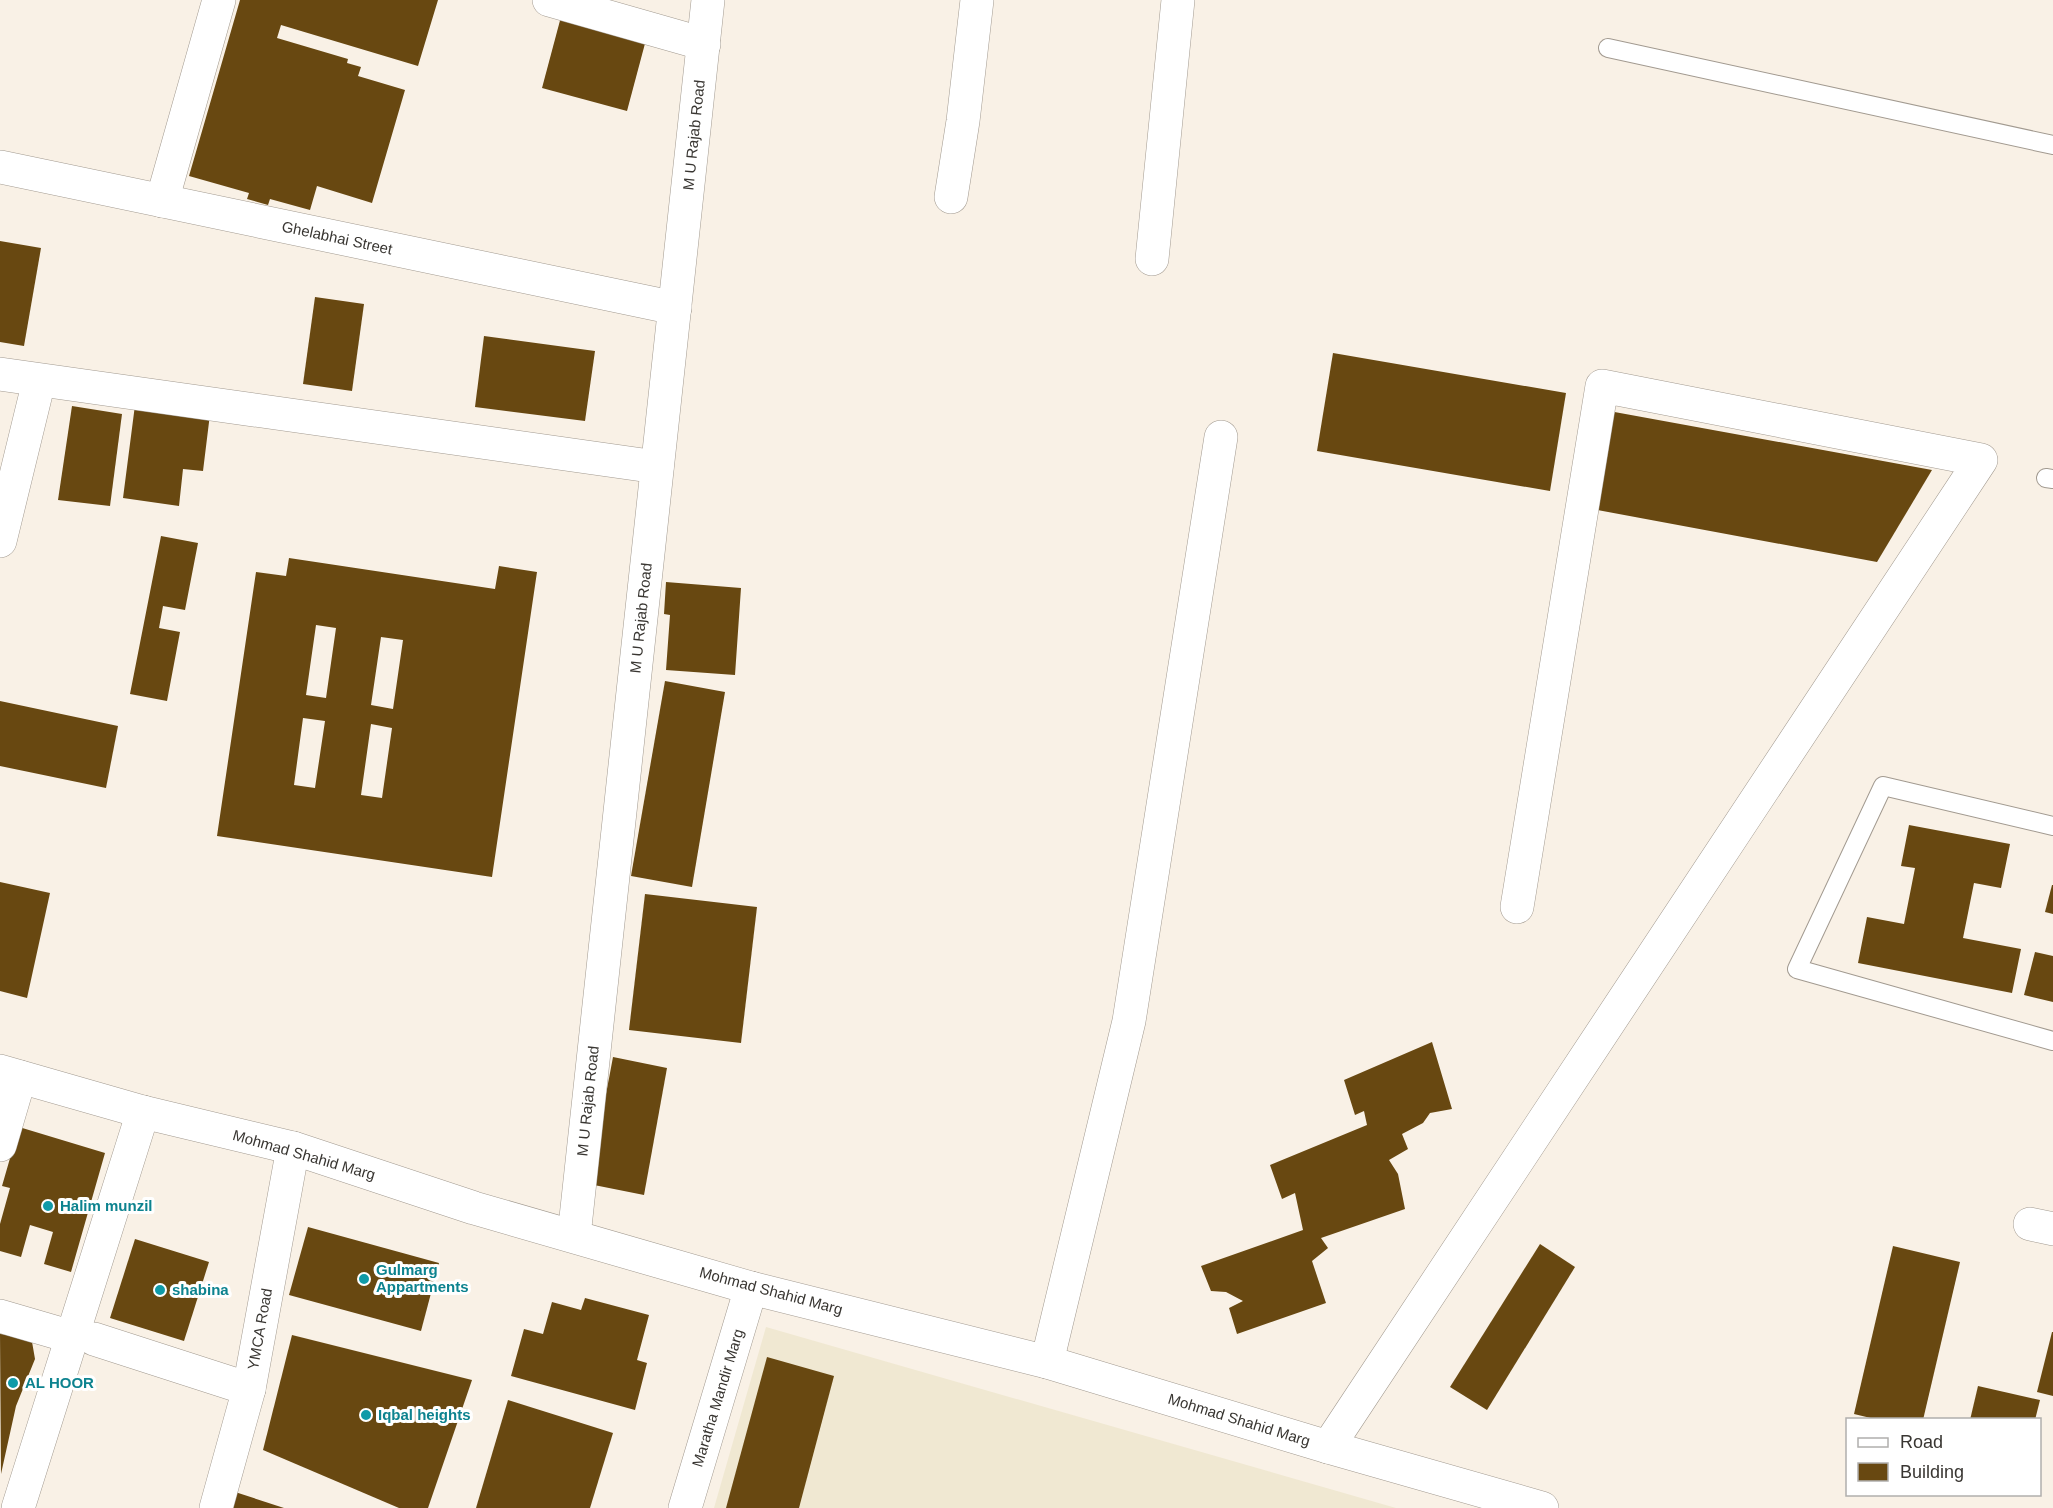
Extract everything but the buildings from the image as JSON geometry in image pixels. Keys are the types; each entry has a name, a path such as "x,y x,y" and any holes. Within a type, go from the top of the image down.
{"street":[{"path":"162,201 219,0"},
{"path":"549,0 704,44"},
{"name":"M U Rajab Road","path":"573,1236 708,0"},
{"path":"951,197 963,121 977,0"},
{"path":"1152,259 1178,0"},
{"name":"Ghelabhai Street","path":"0,167 675,308"},
{"path":"0,374 657,466"},
{"path":"0,541 39,381"},
{"path":"1328,1447 1981,460 1602,386 1517,907"},
{"path":"1047,1362 1129,1021 1221,437"},
{"path":"0,1145 10,1074"},
{"name":"Mohmad Shahid Marg","path":"10,1074 143,1112 293,1148 474,1208 751,1288 1047,1362 1328,1447 1542,1508"},
{"path":"18,1508 83,1338 143,1112"},
{"name":"YMCA Road","path":"216,1508 249,1389 293,1148"},
{"name":"Maratha Mandir Marg","path":"685,1508 751,1288"},
{"path":"0,1316 83,1338 249,1389"}],"lane":[{"path":"1608,48 2053,145"},
{"path":"2053,826 1883,786 1797,969 2053,1041"}],"shaded area":[{"path":"766,1327 1396,1508 714,1508"}],"place":[{"name":"Halim munzil","path":"48,1206"},
{"name":"Gulmarg Appartments","path":"364,1279"},
{"name":"shabina","path":"160,1290"},
{"name":"AL HOOR","path":"13,1383"},
{"name":"Iqbal heights","path":"366,1415"}]}
